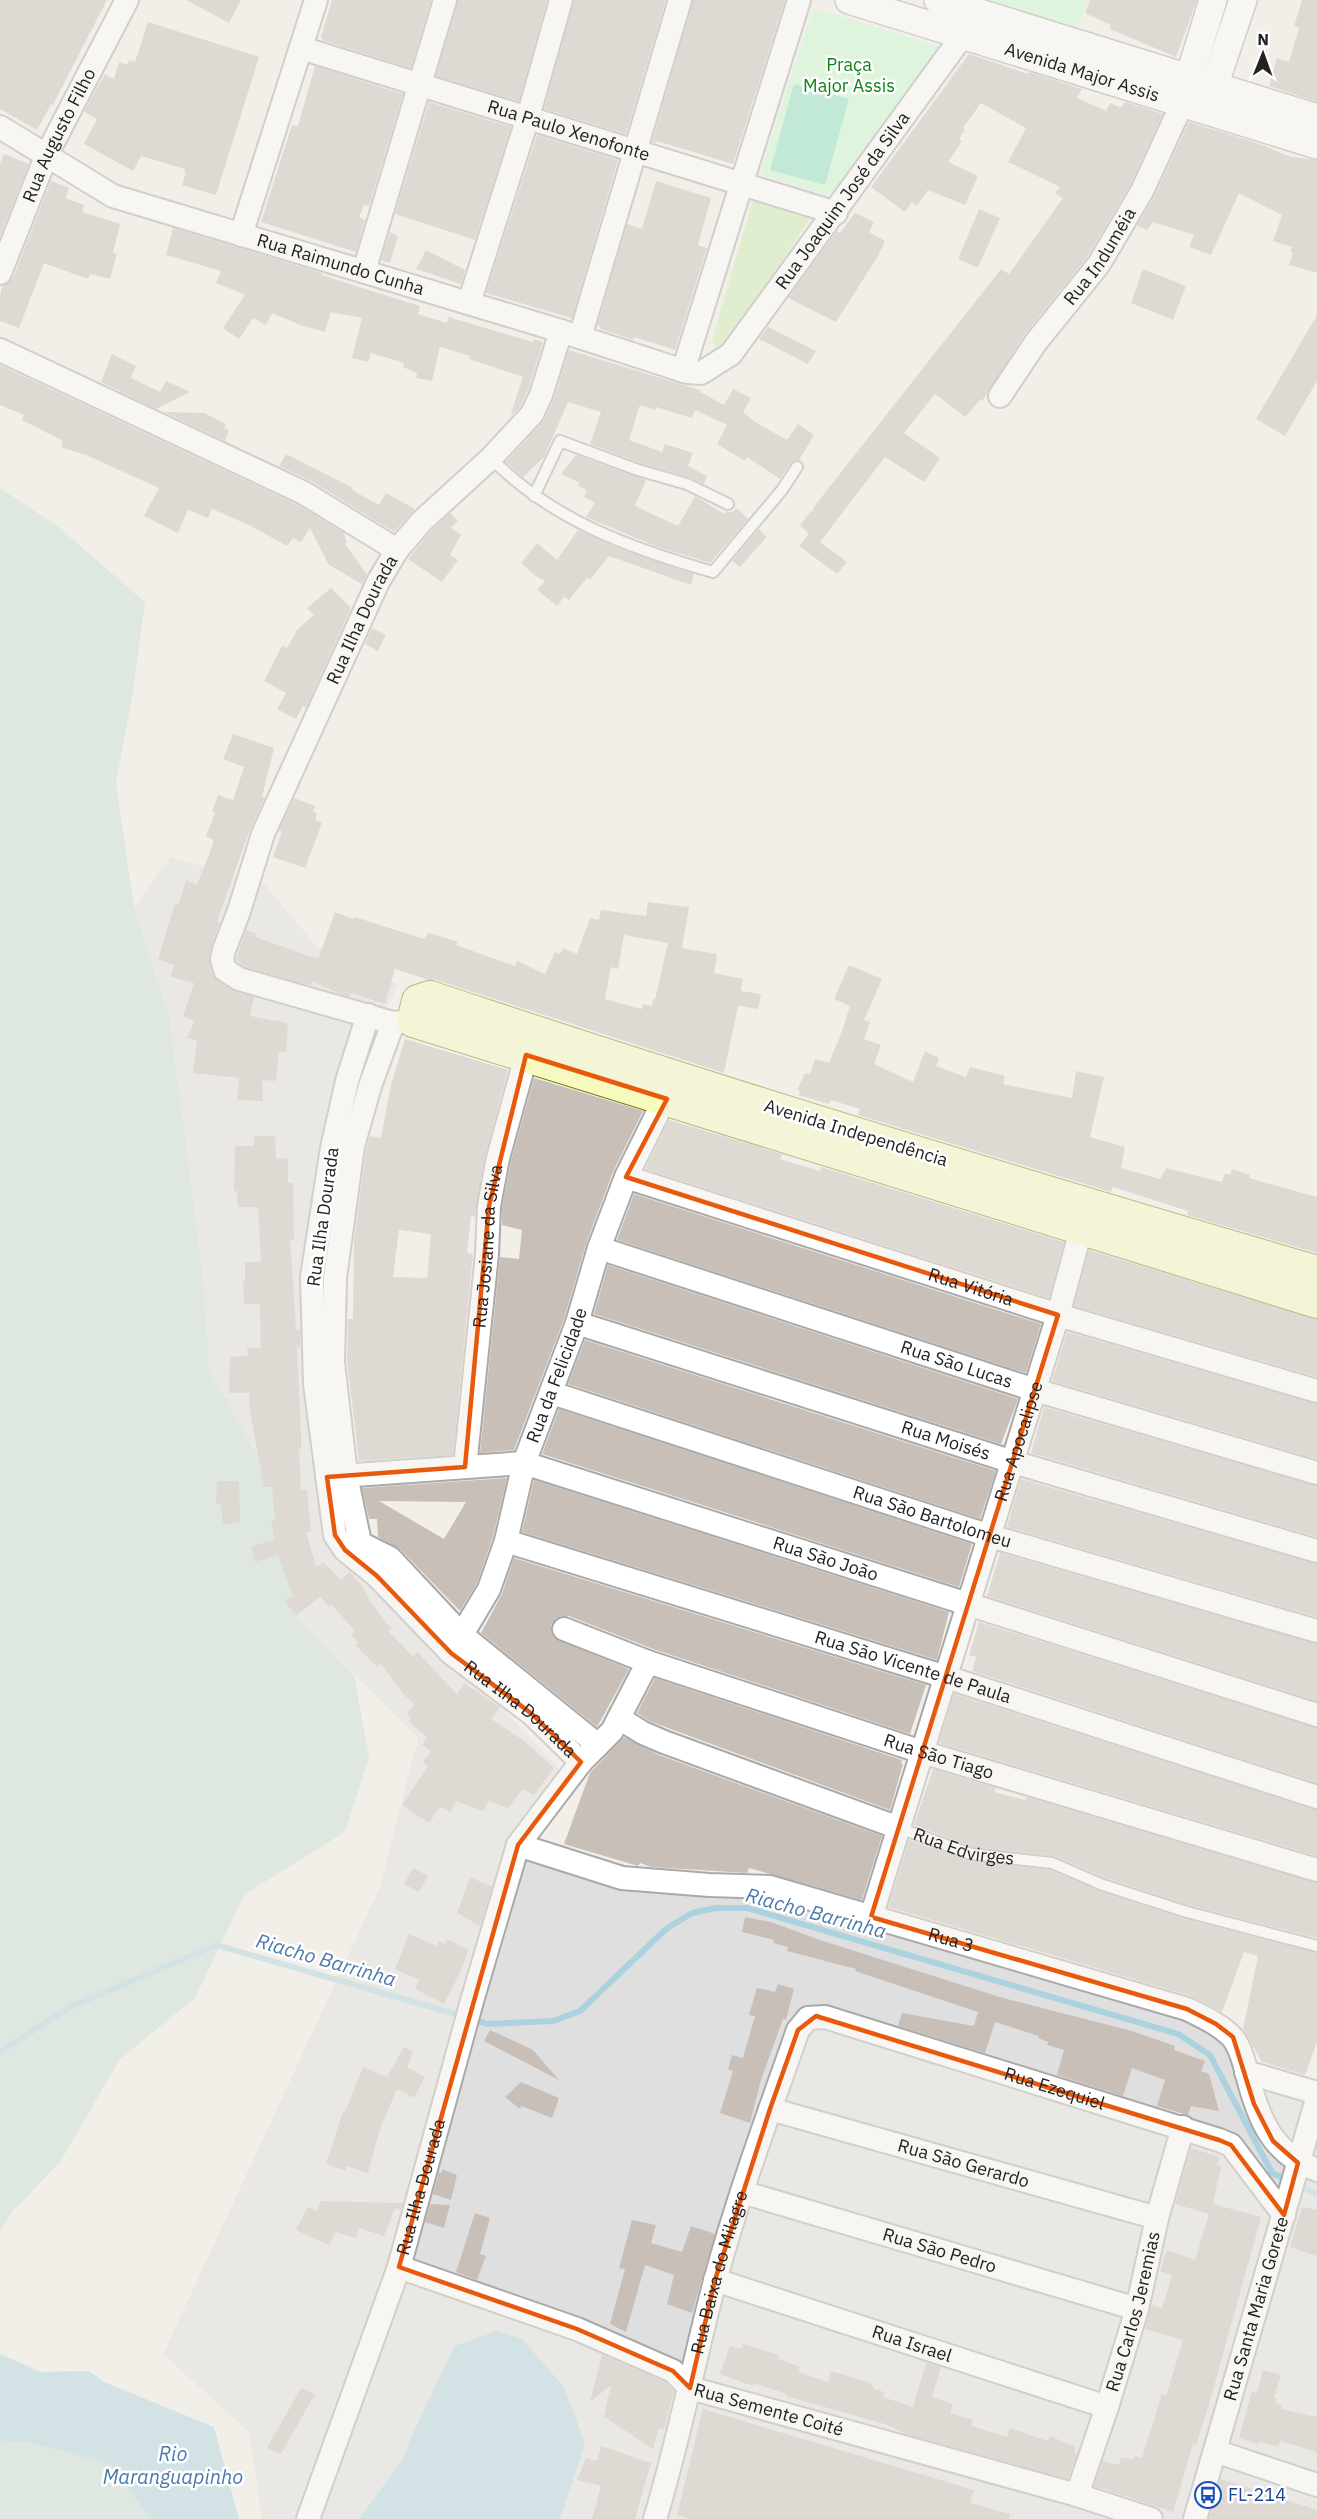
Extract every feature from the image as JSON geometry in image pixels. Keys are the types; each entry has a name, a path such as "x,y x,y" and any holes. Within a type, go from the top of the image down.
{"main road":[{"name":"Avenida Independência","path":"403,1022 418,1001 430,997 529,1043 1317,1292"}],"street":[{"name":"Rua Augusto Filho","path":"0,273 47,154 127,0"},
{"path":"241,235 316,0"},
{"path":"364,271 445,0"},
{"path":"469,303 528,117 561,0"},
{"name":"Rua Ilha Dourada","path":"598,1745 456,1644 390,1558 360,1544 337,1476 315,1384 312,1277 322,1206 347,1081 368,1015 239,980 225,970 222,959 263,834 378,582 397,550 422,521 490,458 532,414 571,334 635,150 680,0"},
{"path":"689,372 742,183 799,0"},
{"name":"Avenida Major Assis","path":"849,0 950,8 1188,78 1201,100"},
{"path":"1188,78 1213,0"},
{"path":"1201,100 1243,0"},
{"name":"Avenida Major Assis","path":"950,8 1317,145"},
{"name":"Rua Joaquim José da Silva","path":"689,372 709,370 731,354 836,213 950,8"},
{"name":"Rua Paulo Xenofonte","path":"301,48 836,213"},
{"name":"Avenida Major Assis","path":"1201,100 1317,118"},
{"name":"Rua Induméia","path":"1000,396 1036,342 1099,264 1142,191 1201,100"},
{"name":"Rua Raimundo Cunha","path":"0,127 113,196 571,334 689,372"},
{"path":"0,350 304,493 397,550"},
{"path":"368,1015 403,1022"},
{"name":"Rua Ilha Dourada","path":"308,2519 399,2267 472,2001 518,1845 581,1762 456,1644 345,1550 335,1535 337,1476 333,1362 335,1278 353,1146 370,1086 403,1022"},
{"name":"Rua Josiane da Silva","path":"465,1467 488,1254 489,1206 498,1158 529,1043"},
{"path":"347,1081 370,1086"},
{"name":"Rua da Felicidade","path":"456,1644 489,1589 506,1541 524,1463 577,1323 599,1248 626,1177 671,1088"},
{"name":"Rua Vitória","path":"626,1177 1058,1315 1317,1391"},
{"name":"Rua Apocalipse","path":"871,1917 1058,1315 1085,1217"},
{"name":"Rua São Lucas","path":"599,1248 1035,1390 1317,1473"},
{"path":"312,1277 335,1278"},
{"name":"Rua Moisés","path":"577,1323 1013,1462 1317,1551"},
{"name":"Rua São Bartolomeu","path":"552,1393 990,1536 1317,1631"},
{"name":"Rua São João","path":"337,1476 524,1463 1317,1715"},
{"name":"Rua São Vicente de Paula","path":"506,1541 946,1677 1317,1797"},
{"path":"371,1570 390,1558"},
{"name":"Rua São Tiago","path":"564,1629 648,1662 922,1752 1317,1870"},
{"path":"581,1762 612,1731 648,1662"},
{"name":"Rua Edvirges","path":"618,1718 664,1742 899,1828"},
{"name":"Rua 3","path":"518,1845 622,1878 770,1887 1187,2009 1216,2024 1233,2037 1246,2072 1254,2104 1273,2141 1304,2168"},
{"name":"Rua Ezequiel","path":"798,2030 808,2018 825,2017 1183,2127 1231,2145 1286,2208"},
{"name":"Rua Baixa do Milagre","path":"655,2519 671,2465 715,2280 742,2192 798,2030"},
{"path":"1246,2072 1317,2093"},
{"name":"Rua Santa Maria Gorete","path":"1195,2519 1286,2208 1304,2168 1317,2098"},
{"name":"Rua São Gerardo","path":"770,2109 1157,2218"},
{"name":"Rua Carlos Jeremias","path":"1077,2495 1137,2309 1157,2218 1183,2127"},
{"name":"Rua São Pedro","path":"742,2192 1137,2309"},
{"name":"Rua Semente Coité","path":"399,2267 577,2330 673,2371 690,2388 1077,2495 1151,2519"},
{"name":"Rua Israel","path":"715,2280 1107,2407"},
{"path":"1215,2451 1317,2485"}],"lane":[{"path":"534,496 560,441 638,470 687,484 728,504"},
{"path":"490,458 508,477 550,508 610,538 713,572 782,490 797,467"},
{"name":"Rua Edvirges","path":"899,1828 971,1854 1052,1863 1103,1885 1187,1912 1317,1946"}],"highlighted area":[{"path":"526,1055 667,1099 626,1177 1058,1315 871,1917 1187,2009 1216,2024 1233,2037 1254,2104 1273,2141 1298,2163 1284,2215 1231,2145 816,2016 798,2030 770,2109 715,2280 690,2388 673,2371 577,2329 399,2267 518,1845 581,1762 532,1714 451,1653 377,1576 345,1550 335,1535 327,1477 465,1467 489,1206"}],"shaded area":[{"path":"171,857 265,885 319,949 398,984 326,1145 301,1285 302,1368 326,1500 357,1552 561,1771 538,1844 677,1889 773,1894 1197,2018 1247,2070 1317,2089 1317,2519 262,2519 249,2432 163,2354 380,1887 418,1738 294,1614 273,1483 209,1369 203,1276 170,1021 134,907"}],"green space":[{"path":"979,0 1087,0 1077,30"},
{"name":"Praça Major Assis","path":"813,8 938,46 834,191 826,195 766,176 761,170"},
{"path":"794,84 849,99 825,185 770,170"},
{"path":"755,200 807,217 809,221 724,346 716,348 712,340 752,203"},
{"path":"0,488 56,525 145,602 133,692 116,783 134,907 170,1021 203,1276 209,1369 273,1483 294,1614 354,1675 369,1757 345,1832 245,1894 195,1998 120,2059 60,2162 13,2211 0,2230"},
{"path":"0,2441 26,2442 110,2464 151,2519 0,2519"}],"water":[{"path":"497,2331 522,2339 564,2387 585,2444 560,2519 359,2519 404,2458 410,2439 455,2346"},
{"name":"Rio Maranguapinho","path":"0,2354 41,2372 89,2371 104,2382 214,2427 239,2519 151,2519 110,2464 26,2442 0,2441"}],"building":[{"path":"0,0 107,0 53,105 51,104 37,130 0,109"},
{"path":"186,0 241,0 229,23"},
{"path":"332,0 431,0 411,68 322,40"},
{"path":"458,0 547,0 519,101 436,76"},
{"path":"574,0 666,0 626,134 544,109"},
{"path":"693,0 785,0 733,164 657,141 652,142"},
{"path":"1090,0 1197,0 1176,57 1110,29 1111,25 1085,13"},
{"path":"1302,0 1317,0 1317,102 1269,86 1277,58 1289,62 1299,28 1294,26"},
{"path":"148,22 259,57 216,195 182,185 185,169 141,156 133,171 84,144 97,119 84,112 105,74 114,79 119,62 127,65 129,60 135,62"},
{"path":"969,54 1082,89 1077,98 1106,111 1110,103 1121,108 1125,102 1163,114 1130,185 1088,256 1025,334 982,401 980,400 965,417 935,394 904,433 940,458 924,482 885,457 820,542 847,562 837,574 799,546 809,534 800,525 811,511 813,512 813,508 1001,269 1009,274 1063,198 1055,193 1060,187 1008,162 1026,128 981,103 963,128 965,130 959,139 962,141 948,162 978,176 965,205 928,190 917,206 912,202 905,212 871,187"},
{"path":"315,66 403,94 369,206 364,205 359,217 365,220 356,252 261,222 292,125 298,126"},
{"path":"429,102 511,127 475,240 395,214"},
{"path":"1189,122 1260,144 1291,157 1317,160 1317,273 1289,265 1293,253 1290,252 1292,247 1273,241 1282,215 1239,193 1211,255 1189,247 1194,235 1153,222 1147,230 1137,226 1154,197"},
{"path":"537,135 618,160 572,318 486,293"},
{"path":"4,154 29,164 0,236 0,164"},
{"path":"51,181 69,188 66,198 84,205 82,212 120,224 113,253 117,254 110,279 90,274 88,279 44,263 19,328 0,321 2,286 13,278"},
{"path":"656,181 711,198 698,245 707,248 675,350 634,337 634,340 597,326 627,224 642,229"},
{"path":"979,209 1000,218 978,268 958,259"},
{"path":"855,213 874,222 869,232 885,241 836,322 788,298 837,231 840,233"},
{"path":"173,228 322,273 321,275 420,306 418,314 447,323 448,317 533,342 534,339 543,342 521,406 513,414 511,413 523,377 440,347 432,381 416,378 417,373 403,367 404,363 371,353 368,362 352,358 362,318 331,312 325,332 300,325 272,313 266,325 253,318 239,339 223,328 245,295 216,283 221,271 166,255"},
{"path":"390,232 398,236 390,263 381,260"},
{"path":"426,250 465,270 461,284 416,269"},
{"path":"1143,269 1186,286 1173,320 1131,303"},
{"path":"1317,315 1317,381 1285,436 1256,419"},
{"path":"768,327 816,351 808,364 759,339"},
{"path":"569,350 700,390 724,405 733,389 751,398 743,412 755,422 787,440 798,424 814,435 799,460 791,462 780,479 747,457 745,461 717,444 727,425 695,410 692,418 656,407 655,410 640,405 629,440 662,452 665,444 693,453 688,466 707,476 704,484 590,444 601,412 568,402 544,457 523,477 506,462 544,420 554,399"},
{"path":"112,354 136,366 131,378 160,392 166,381 190,392 156,409 101,382"},
{"path":"0,365 298,505 344,533 347,543 345,544 367,575 362,584 329,565 310,528 301,542 293,538 287,546 249,525 212,509 208,518 188,510 178,533 144,516 159,488 86,455 61,447 63,441 22,420 24,415 0,405"},
{"path":"164,412 204,413 226,424 224,428 229,431 225,441"},
{"path":"286,454 353,488 352,490 379,505 386,493 415,509 394,532 311,481 279,466"},
{"path":"576,455 646,480 635,506 678,526 695,496 724,514 727,511 731,513 737,508 748,519 710,563 655,546 586,517 595,503 584,497 587,490 578,486 580,483 561,474"},
{"path":"450,513 458,521 451,528 461,535 450,555 458,560 442,582 408,559 432,530"},
{"path":"759,529 767,537 740,567 732,561"},
{"path":"578,530 620,549 694,574 691,585 609,556 590,580 587,578 569,600 564,597 557,606 537,590 545,581 521,563 537,543 557,560"},
{"path":"331,588 351,608 306,708 303,706 296,719 277,709 286,693 264,681 282,646 287,648 297,630 314,615 307,608"},
{"path":"372,628 386,635 378,651 365,644"},
{"path":"233,734 274,748 262,797 265,797 250,830 217,921 220,922 211,947 209,962 212,974 218,981 235,992 254,997 250,1016 288,1023 286,1053 279,1052 276,1081 262,1080 263,1101 237,1100 239,1078 193,1073 197,1040 187,1038 194,1021 183,1016 194,983 171,977 174,965 158,959 175,903 179,904 186,880 197,885 213,844 213,840 206,836 215,813 212,811 218,795 233,800 244,767 223,759"},
{"path":"294,798 315,806 313,812 317,813 315,820 322,823 305,868 273,857 282,831 279,831"},
{"path":"648,902 689,907 682,948 717,954 714,973 743,979 741,991 761,994 758,1009 738,1006 724,1073 436,980 428,980 395,969 385,1004 351,993 350,997 340,994 312,981 311,985 300,983 245,967 236,959 246,930 256,934 255,937 318,959 335,912 424,939 428,933 443,937 458,942 456,945 515,966 517,961 545,974 555,952 560,954 563,948 577,954 590,918 599,920 601,910 646,916","holes":["624,935 668,943 652,1006 643,1004 642,1009 605,999 611,967 618,969"]},
{"path":"849,965 882,979 864,1020 870,1022 864,1039 881,1045 874,1064 913,1082 925,1051 939,1058 936,1066 966,1077 970,1067 1005,1076 1003,1084 1072,1098 1076,1071 1104,1077 1090,1137 1125,1147 1121,1168 1160,1179 1166,1168 1222,1182 1225,1173 1230,1175 1232,1169 1250,1175 1249,1178 1317,1197 1317,1253 1187,1215 1188,1211 1113,1187 1111,1192 858,1115 860,1109 831,1100 829,1104 799,1095 800,1091 797,1090 805,1073 810,1074 815,1059 829,1063 842,1031 850,1006 834,999"},
{"path":"405,1039 508,1070 485,1156 475,1217 471,1216 467,1253 473,1254 453,1455 359,1461 347,1361 348,1319 353,1319 354,1240 366,1149 370,1136 381,1138 391,1085","holes":["399,1230 431,1234 427,1278 393,1277"]},
{"path":"534,1078 643,1111 613,1172 586,1244 564,1319 514,1450 480,1453 500,1257 519,1259 522,1230 502,1225 502,1208 511,1161"},
{"path":"669,1120 782,1154 780,1159 820,1171 821,1167 1064,1242 1049,1298 645,1169"},
{"path":"254,1136 275,1136 276,1159 288,1158 288,1183 293,1183 294,1240 290,1240 296,1330 300,1329 300,1347 297,1347 301,1490 307,1490 311,1532 306,1532 316,1566 324,1563 341,1580 350,1572 391,1629 388,1631 413,1656 417,1652 457,1694 464,1683 500,1707 491,1719 523,1740 554,1768 534,1795 523,1789 508,1808 489,1801 483,1811 456,1801 451,1812 440,1807 429,1823 402,1805 428,1766 423,1762 431,1751 422,1745 427,1737 409,1722 411,1717 407,1713 415,1704 405,1696 381,1664 377,1667 355,1645 358,1643 351,1634 355,1631 332,1605 330,1607 320,1597 296,1616 285,1601 293,1596 278,1555 255,1562 251,1546 275,1540 271,1521 275,1521 272,1487 264,1487 250,1411 249,1393 229,1393 230,1357 248,1356 247,1348 261,1348 260,1304 244,1304 243,1280 245,1280 245,1262 261,1262 258,1207 238,1207 237,1191 234,1191 235,1146 254,1146"},
{"path":"634,1194 1041,1324 1026,1373 617,1240"},
{"path":"1089,1250 1317,1319 1317,1377 1074,1306"},
{"path":"608,1265 1018,1399 1001,1444 594,1314"},
{"path":"1067,1332 1317,1404 1317,1459 1052,1381"},
{"path":"585,1340 996,1471 980,1519 568,1384"},
{"path":"1044,1407 1317,1486 1317,1537 1031,1453"},
{"path":"559,1409 972,1544 959,1587 542,1454"},
{"path":"507,1478 493,1537 477,1583 460,1611 400,1549 378,1537 377,1519 369,1519 362,1488","holes":["379,1501 466,1502 444,1539"]},
{"path":"1021,1479 1317,1564 1317,1617 1007,1527"},
{"path":"534,1480 949,1612 937,1660 522,1532"},
{"path":"217,1481 239,1481 240,1522 223,1525 221,1504 216,1504"},
{"path":"1000,1553 1317,1644 1317,1701 987,1596"},
{"path":"514,1558 926,1685 910,1734 653,1649 569,1616 561,1616 551,1625 554,1638 629,1669 597,1727 481,1633 502,1594"},
{"path":"979,1622 1317,1728 1317,1783 972,1671 976,1657 969,1655"},
{"path":"655,1678 902,1760 903,1764 890,1810 649,1721 637,1713"},
{"path":"954,1694 1317,1810 1317,1856 939,1743"},
{"path":"624,1737 659,1755 882,1836 862,1900 749,1868 747,1873 651,1867 640,1863 638,1866 564,1844 590,1773"},
{"path":"933,1769 996,1788 994,1792 1025,1800 1026,1797 1317,1883 1317,1938 1189,1905 1106,1878 1055,1856 973,1847 914,1825"},
{"path":"909,1840 970,1861 1050,1870 1101,1892 1185,1919 1317,1953 1317,2042 1305,2075 1262,2062 1243,2029 1258,1956 1244,1952 1222,2012 1191,1996 888,1907"},
{"path":"413,1868 428,1876 419,1892 404,1884"},
{"path":"470,1877 492,1887 480,1926 457,1913"},
{"path":"745,1917 771,1922 820,1940 1003,1998 1132,2031 1175,2046 1174,2050 1205,2061 1201,2071 1209,2074 1219,2111 1191,2106 1188,2115 1157,2106 1165,2080 1132,2068 1123,2096 1057,2075 1064,2050 1047,2045 1048,2042 1038,2038 1039,2036 995,2022 985,2053 898,2026 902,2013 974,2026 978,2012 855,1971 856,1969 787,1951 788,1947 773,1943 774,1940 742,1932"},
{"path":"409,1934 437,1946 438,1941 445,1944 447,1939 468,1950 462,1969 444,2004 415,1989 419,1980 395,1969"},
{"path":"778,1984 794,1989 786,2020 783,2019 761,2080 750,2123 720,2113 733,2071 728,2069 732,2055 743,2058 755,2016 749,2015 757,1988 775,1992"},
{"path":"490,2030 533,2050 559,2080 484,2041"},
{"path":"404,2047 413,2052 407,2067 425,2077 414,2098 397,2089 380,2129 368,2173 347,2166 346,2171 326,2164 343,2111 345,2112 363,2067 387,2077"},
{"path":"521,2082 559,2098 552,2118 521,2106 520,2109 505,2097"},
{"path":"1191,2148 1220,2157 1217,2165 1221,2166 1213,2204 1261,2217 1208,2408 1196,2445 1193,2444 1173,2512 1094,2486 1103,2461 1119,2465 1121,2457 1133,2460 1134,2456 1142,2458 1162,2394 1166,2396 1183,2340 1145,2329 1152,2305 1162,2308 1172,2276 1160,2271 1167,2250 1195,2260 1209,2214 1175,2204"},
{"path":"442,2169 457,2175 451,2200 433,2194 439,2172 442,2173"},
{"path":"321,2201 403,2203 401,2210 395,2208 384,2236 359,2228 356,2238 336,2232 329,2245 296,2230 308,2207 317,2211"},
{"path":"430,2204 450,2205 444,2228 425,2222"},
{"path":"1302,2207 1317,2210 1317,2256 1290,2247"},
{"path":"475,2213 490,2218 480,2254 486,2256 477,2280 456,2272"},
{"path":"632,2220 656,2225 651,2243 682,2252 691,2226 715,2234 692,2313 667,2304 674,2275 645,2265 626,2332 610,2324 625,2269 619,2268"},
{"path":"743,2344 779,2355 778,2359 800,2367 798,2372 828,2382 831,2371 871,2383 874,2389 884,2392 883,2397 913,2407 926,2363 941,2367 932,2397 953,2404 950,2413 973,2420 972,2426 1007,2437 1010,2428 1048,2441 1050,2436 1076,2447 1074,2453 1077,2454 1068,2479 905,2434 888,2425 786,2396 787,2394 753,2383 753,2386 720,2374 730,2346 741,2349"},
{"path":"602,2355 665,2382 674,2391 664,2429 659,2428 653,2449 604,2417 611,2385 590,2402"},
{"path":"1263,2370 1281,2375 1274,2398 1277,2399 1276,2404 1282,2405 1281,2409 1317,2417 1317,2452 1280,2441 1278,2447 1239,2438 1252,2391 1257,2393"},
{"path":"301,2388 315,2394 281,2454 267,2448"},
{"path":"703,2409 974,2490 970,2503 1010,2514 1009,2519 690,2519 677,2515"},
{"path":"601,2446 651,2463 635,2519 592,2519 601,2486 577,2480 586,2458 597,2461"},
{"path":"1221,2479 1317,2510 1317,2519 1209,2519"}],"waterway":[{"name":"Riacho Barrinha","path":"472,2019 487,2024 553,2021 580,2011 666,1929 692,1913 716,1908 747,1908 1178,2034 1210,2055 1272,2173 1317,2194"},
{"name":"Riacho Barrinha","path":"0,2052 68,2008 216,1945 462,2016"}],"place":[{"name":"FL-214","path":"1208,2495"}]}
